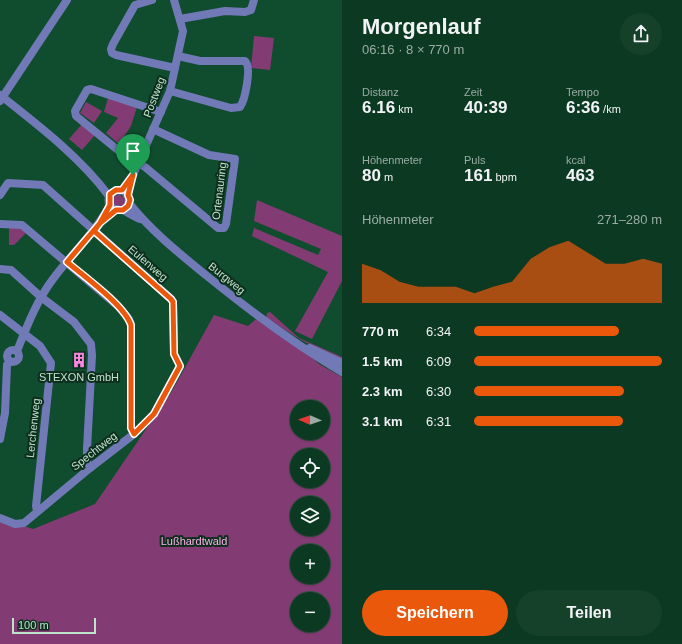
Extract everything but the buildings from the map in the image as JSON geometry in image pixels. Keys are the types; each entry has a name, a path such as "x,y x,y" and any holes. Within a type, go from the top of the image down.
{"street":[{"path":"1,98 67,0"},
{"path":"152,0 135,5 113,44 111,49 112,53 175,68"},
{"name":"Postweg","path":"6,358 14,362 18,360 20,356 17,350 41,297 67,262 119,200 133,175 170,91 183,31 174,0"},
{"path":"180,19 225,11 245,12 251,10 254,0"},
{"path":"170,91 231,108 240,107 243,102 249,68 245,61 200,61 178,56"},
{"path":"138,163 130,160 76,116 75,111 87,90 91,89 161,112"},
{"name":"Burgweg","path":"1,98 62,147 119,200 225,291 301,346 342,372"},
{"name":"Ortenauring","path":"138,163 218,228 221,229 226,226 235,159 209,155 153,129"},
{"name":"Eulenweg","path":"0,195 8,183 43,184 171,299 173,302 174,354 180,366"},
{"path":"0,224 22,225 119,307 129,319 131,325 131,428 134,434"},
{"path":"0,269 11,270 41,297 74,322 91,344 92,354 87,449 87,462 90,468"},
{"name":"Lerchenweg","path":"0,315 40,346 51,363 36,506 37,511"},
{"name":"Burgweg","path":"301,346 342,363"},
{"path":"0,440 5,413 6,358"},
{"name":"Spechtweg","path":"0,518 20,525 134,434 154,414 180,366"}],"green space":[{"path":"254,36 274,38 270,70 251,68"},
{"path":"108,98 137,107 131,126 119,144 106,133 118,118 104,112"},
{"path":"86,102 102,111 94,123 80,113"},
{"path":"82,124 95,135 82,150 69,139"},
{"path":"119,194 125,199 125,203 122,206 115,206 113,203 114,197"},
{"path":"257,200 342,236 342,281 312,339 295,331 328,272 252,236 254,228 318,255 321,249 254,221"},
{"path":"9,226 22,227 27,232 14,245 9,245"},
{"path":"270,312 299,338 342,357 342,360 301,340 266,318 267,313"},
{"name":"Lußhardtwald","path":"214,315 248,326 256,319 305,351 319,364 342,377 342,644 0,644 0,522 12,527 24,526 33,529 95,504 172,391"}],"place":[{"name":"STEXON GmbH","path":"79,360"}],"route":[{"path":"133,175 122,190 116,190 110,194 110,205 100,223 67,262 119,307 129,319 131,325 130,411 131,428 134,434 154,414 180,366 174,354 173,302 94,231 100,223 116,210 123,210 128,206 130,200 128,195 133,181 133,175"}]}
